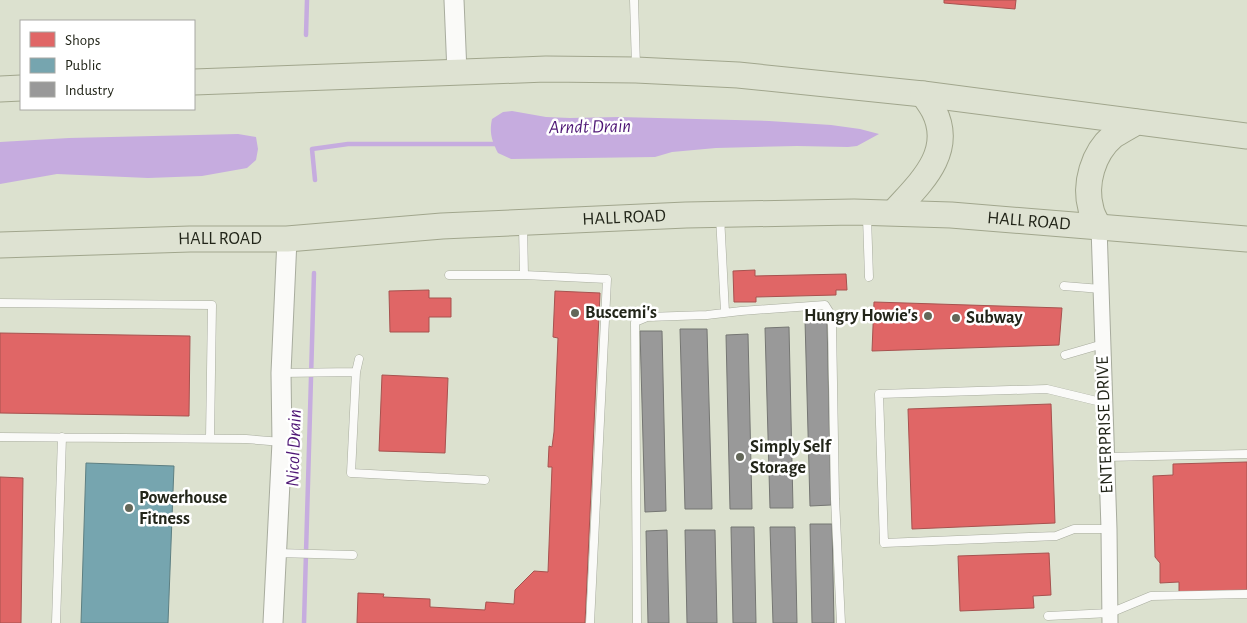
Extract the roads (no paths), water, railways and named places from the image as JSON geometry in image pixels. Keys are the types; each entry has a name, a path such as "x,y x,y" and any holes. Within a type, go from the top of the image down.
{"highway":[{"path":"195,82 546,69 636,70 738,75 923,94 1247,136"},
{"path":"0,89 20,88"},
{"path":"894,212 926,177 934,165 938,150 939,127 934,111 923,94"},
{"path":"1099,227 1091,209 1089,192 1091,171 1097,155 1103,147 1114,136 1136,122"},
{"name":"HALL ROAD","path":"0,245 190,239 287,239 442,226 720,214 867,212 951,215 1247,240"}],"street":[{"path":"454,0 457,73"},
{"name":"ENTERPRISE DRIVE","path":"1099,227 1109,529 1110,618"},
{"path":"273,623 282,442 281,373 287,239"}],"lane":[{"path":"634,0 636,70"},
{"path":"867,212 869,277"},
{"path":"720,214 725,312"},
{"path":"523,223 524,275"},
{"path":"449,275 524,275 607,279 590,623"},
{"path":"1064,286 1101,289"},
{"path":"0,303 212,305 210,438"},
{"path":"637,623 635,322 646,317 707,315 825,305 830,313 832,325 835,499 840,623"},
{"path":"1065,355 1103,344"},
{"path":"359,359 356,372 352,474 485,480"},
{"path":"281,373 356,372"},
{"path":"1105,402 1046,389 879,394 884,543 1056,536 1074,529 1109,529"},
{"path":"0,437 210,438 282,442"},
{"path":"56,623 62,437"},
{"path":"1106,457 1247,454"},
{"path":"276,553 353,556"},
{"path":"1048,616 1110,618 1151,596 1247,594"}],"water":[{"path":"512,111 546,117 570,118 619,117 769,121 831,125 879,134 857,146 848,147 716,148 672,152 655,157 511,159 498,153 491,129 492,119 503,112"},
{"path":"238,134 256,137 258,149 256,160 247,168 202,176 148,178 57,174 0,184 0,142 69,138"}],"waterway":[{"name":"Nicol Drain","path":"306,35 307,0"},
{"name":"Arndt Drain","path":"315,180 312,149 348,144 499,144"},
{"name":"Nicol Drain","path":"304,623 314,273"}],"place":[{"name":"Buscemi's","path":"575,313"},
{"name":"Hungry Howie's","path":"928,316"},
{"name":"Subway","path":"956,318"},
{"name":"Simply Self Storage","path":"740,457"},
{"name":"Powerhouse Fitness","path":"129,508"}]}
